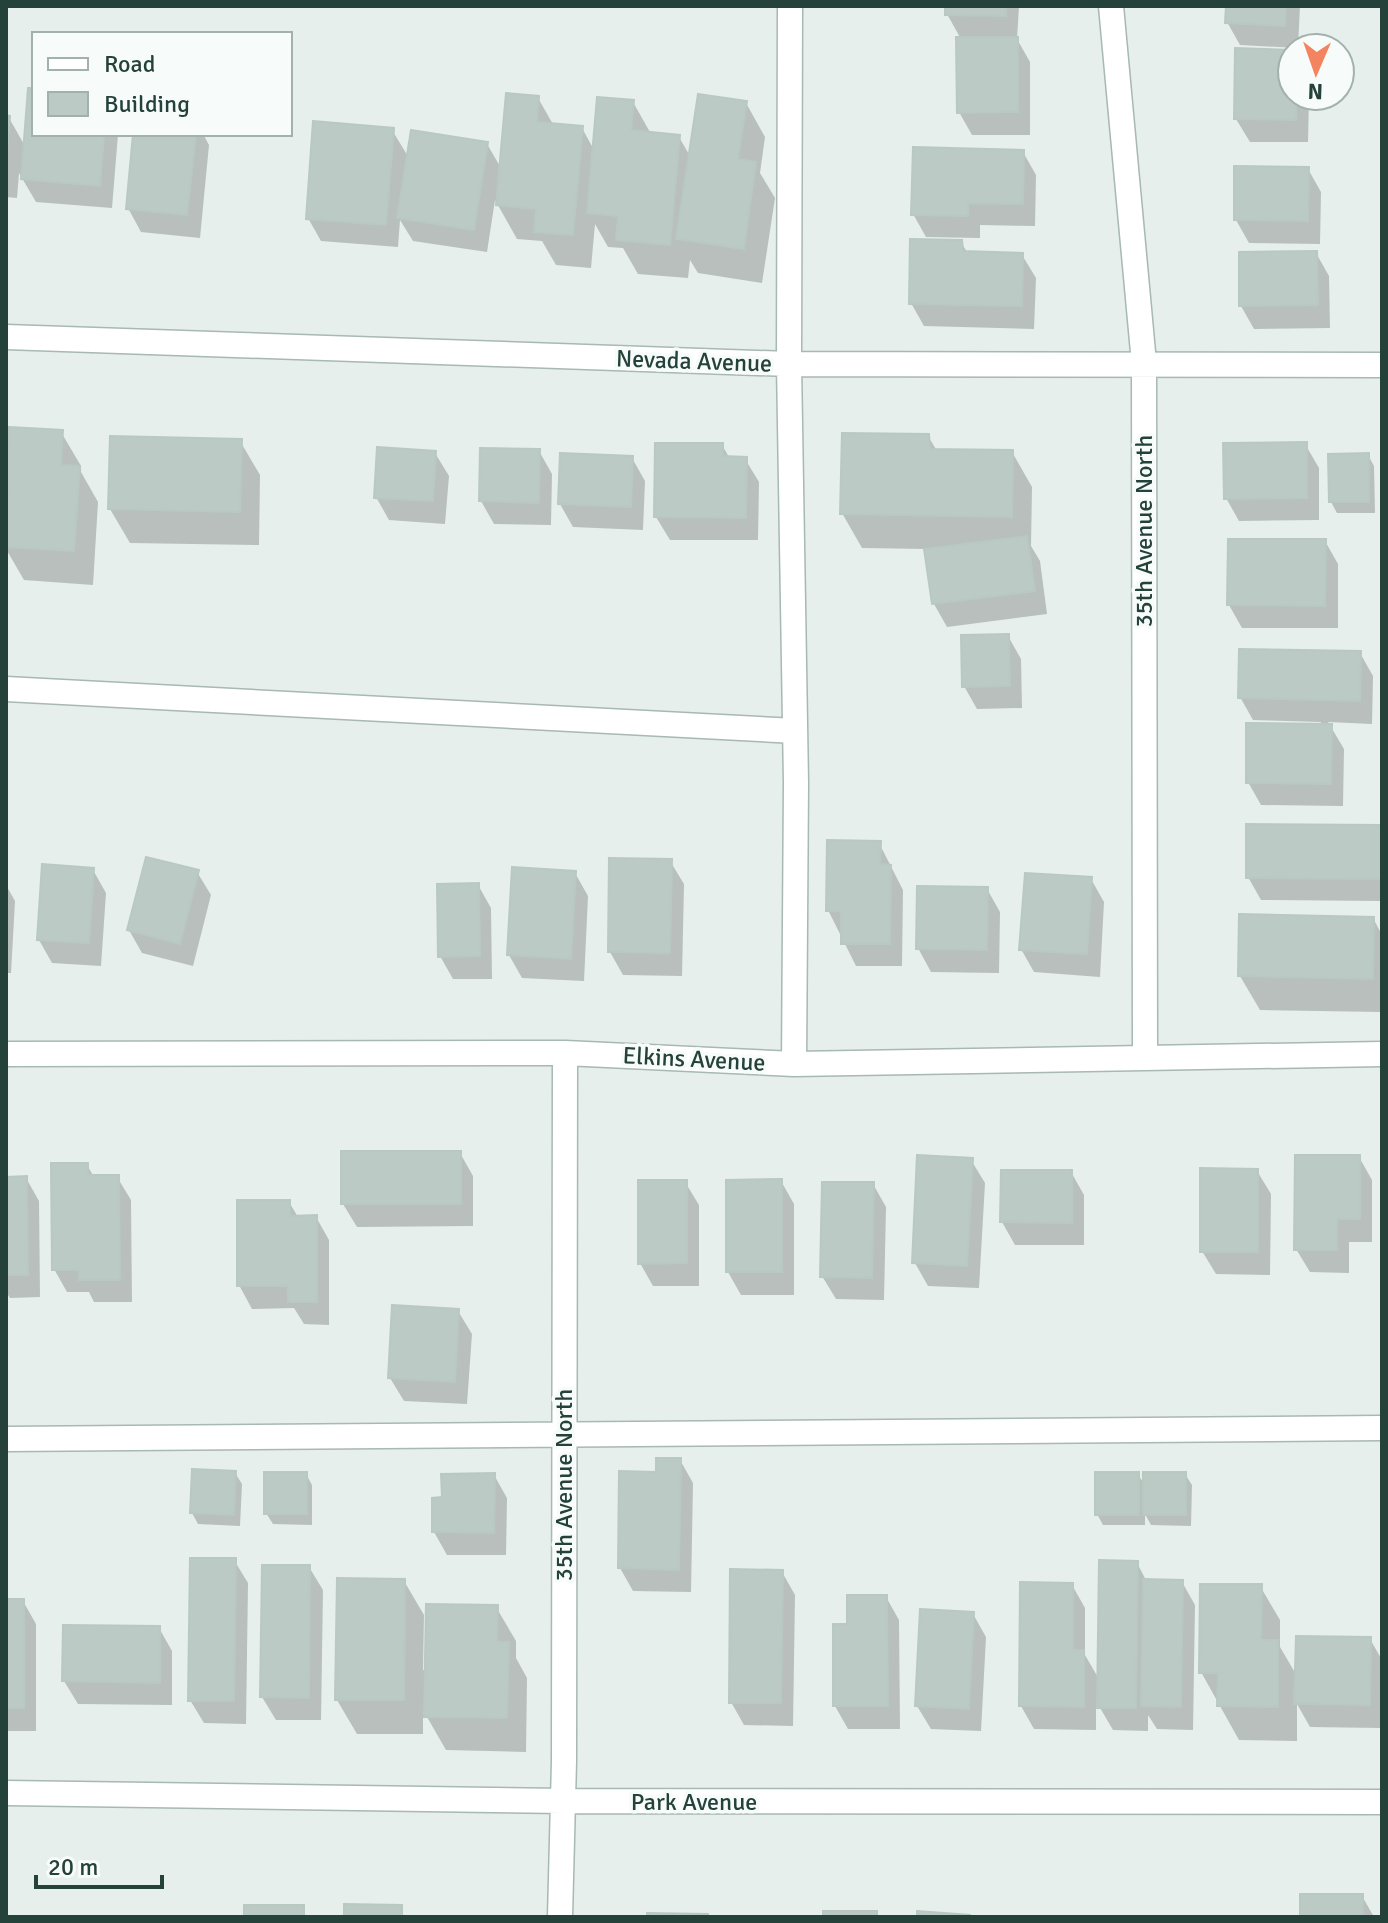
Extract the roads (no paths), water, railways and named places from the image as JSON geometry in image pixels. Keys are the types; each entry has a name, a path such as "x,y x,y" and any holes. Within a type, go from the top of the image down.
{"street":[{"path":"790,6 794,1064"},
{"name":"35th Avenue North","path":"1111,6 1144,363 1145,1057"},
{"name":"Nevada Avenue","path":"6,337 789,364 1382,365"},
{"path":"6,689 795,731"},
{"name":"35th Avenue North","path":"560,1917 564,1801 565,1053"},
{"name":"Elkins Avenue","path":"6,1054 565,1053 794,1064 1382,1054"},
{"path":"6,1439 1382,1428"},
{"name":"Park Avenue","path":"6,1793 564,1801 1382,1802"}]}
